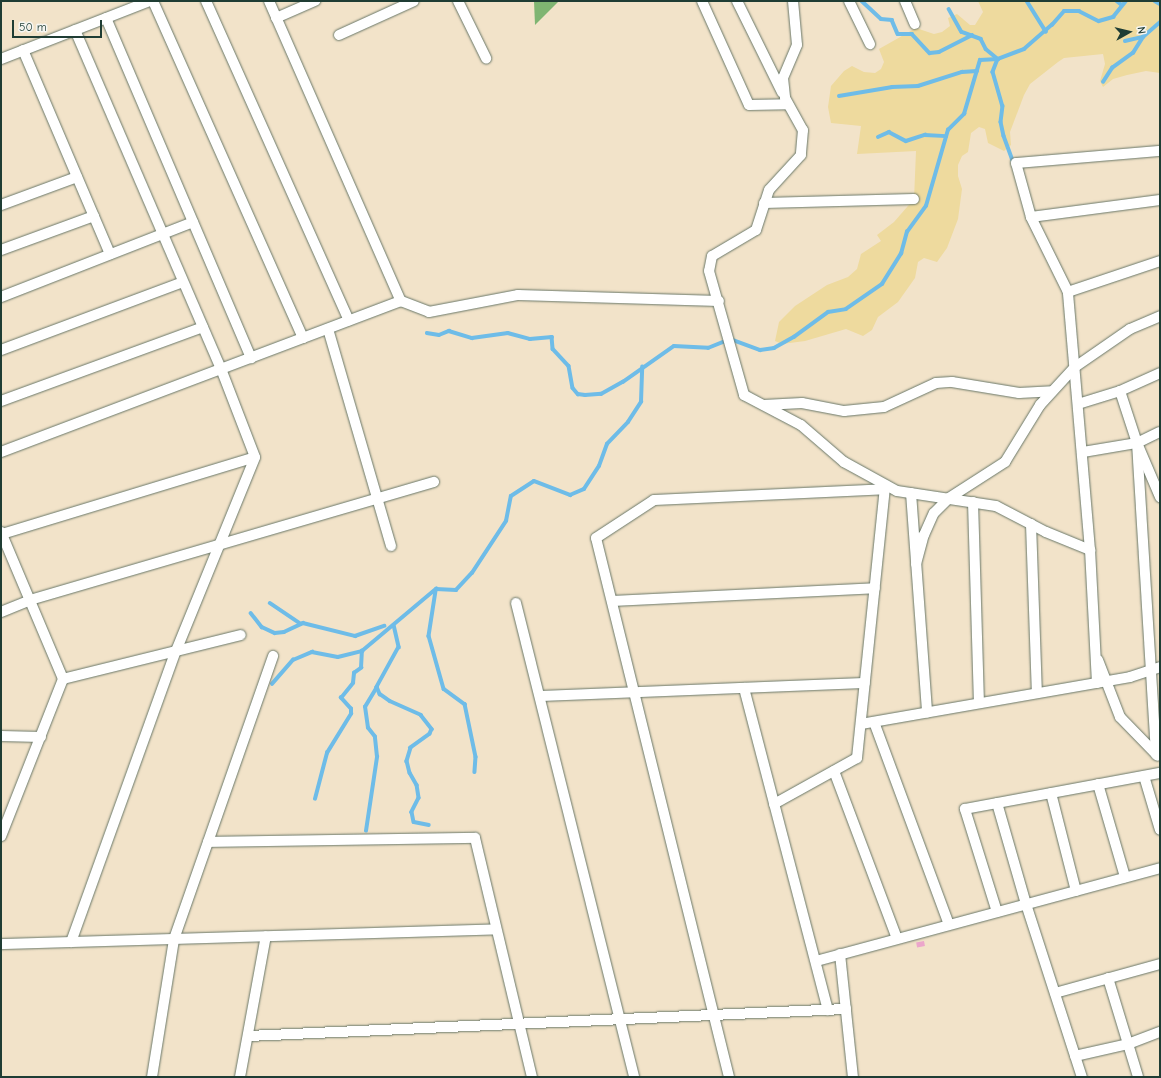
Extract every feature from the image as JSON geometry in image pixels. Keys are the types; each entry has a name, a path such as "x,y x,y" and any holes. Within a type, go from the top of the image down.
{"street":[{"path":"1,59 151,1 303,338"},
{"path":"206,1 349,321"},
{"path":"269,1 401,301"},
{"path":"276,18 315,1"},
{"path":"339,35 414,1"},
{"path":"458,1 486,58"},
{"path":"702,1 749,105 787,101"},
{"path":"737,1 803,130 801,155 769,190 756,230 712,256 709,271 719,301 744,395 801,425 844,462 885,487 897,491 996,506 1031,524 1090,550"},
{"path":"787,101 784,78 797,45 793,1"},
{"path":"849,1 870,44"},
{"path":"905,1 915,24"},
{"path":"106,18 251,358"},
{"path":"71,942 176,651 255,457 221,369 75,30"},
{"path":"23,50 110,254"},
{"path":"1097,683 1083,452 1068,292 1031,217 1016,163 1160,151"},
{"path":"1,205 77,177"},
{"path":"764,203 914,199"},
{"path":"1031,217 1160,200"},
{"path":"1,250 94,216"},
{"path":"1,297 193,222"},
{"path":"1068,292 1160,261"},
{"path":"1,350 183,282"},
{"path":"1,452 401,301 429,312 518,295 719,301"},
{"path":"916,564 924,535 934,513 949,498 1005,462 1040,405 1075,367 1130,329 1160,316"},
{"path":"1,401 203,327"},
{"path":"328,329 391,546"},
{"path":"1078,404 1120,391 1160,373"},
{"path":"762,405 802,403 844,411 884,407 936,383 952,382 1019,393 1052,391"},
{"path":"1120,391 1137,443 1160,497"},
{"path":"1083,452 1137,443 1160,432"},
{"path":"1137,443 1155,668 1158,756"},
{"path":"1,836 63,679 2,533 255,457"},
{"path":"1,612 30,600 434,482"},
{"path":"774,804 857,758 885,487"},
{"path":"729,1077 596,538 654,500 885,487"},
{"path":"911,493 927,712"},
{"path":"973,502 979,703"},
{"path":"1031,524 1037,693"},
{"path":"612,601 875,588"},
{"path":"516,603 634,1077"},
{"path":"63,679 241,635"},
{"path":"1096,655 1120,717 1158,756"},
{"path":"152,1077 174,939 273,656"},
{"path":"861,724 1130,677 1155,668"},
{"path":"540,696 865,683"},
{"path":"744,688 828,1010"},
{"path":"874,722 949,925"},
{"path":"1,736 41,736"},
{"path":"834,771 897,939"},
{"path":"997,912 965,809 1160,773"},
{"path":"1144,776 1160,830"},
{"path":"1098,784 1125,877"},
{"path":"1051,793 1076,890"},
{"path":"997,803 1026,904 1082,1077"},
{"path":"208,842 475,838 532,1077"},
{"path":"816,961 1160,868"},
{"path":"1,944 496,929"},
{"path":"240,1077 266,936"},
{"path":"840,954 853,1077"},
{"path":"1055,993 1160,964"},
{"path":"1108,978 1138,1077"},
{"path":"248,1036 619,1018 846,1009"},
{"path":"1075,1056 1128,1044 1160,1032"}],"green space":[{"path":"534,1 559,1 535,25"}],"sand":[{"path":"978,1 1160,1 1160,73 1146,71 1127,75 1113,79 1103,87 1100,81 1105,64 1103,54 1064,58 1058,62 1030,84 1024,95 1010,132 1011,145 1004,151 988,143 985,129 979,127 971,133 968,152 962,156 958,165 958,176 962,189 958,219 947,248 937,262 924,258 918,262 915,278 898,302 878,317 872,330 863,336 846,329 805,341 782,344 775,341 779,322 795,306 827,285 848,277 857,269 861,254 881,241 877,235 894,222 914,199 916,151 857,154 861,126 831,123 828,107 831,86 844,71 852,66 864,72 875,73 881,69 884,62 879,49 916,28 934,34 942,32 950,26 948,18 957,14 970,25 975,25 983,12"}],"building":[{"path":"924,941 925,946 917,947 916,943"}],"waterway":[{"path":"862,1 881,19 892,20 898,34 912,34 930,53 939,52 972,35"},
{"path":"1027,1 1046,31"},
{"path":"1117,1 1122,5"},
{"path":"427,333 439,335 449,331 472,338 508,333 530,339 552,337 553,349 569,366 573,388 578,394 585,395 601,394 623,382 674,346 708,348 730,339 760,350 774,348 794,337 828,312 846,309 882,284 901,254 907,232 926,206 948,130 964,114 980,60 998,59 1024,49 1052,25 1064,11 1079,11 1099,21 1113,17 1126,1"},
{"path":"1155,1 1160,4"},
{"path":"949,9 962,32 981,39 986,49 998,59 993,72 1003,106 1001,122 1004,136 1014,163"},
{"path":"1125,41 1143,37 1160,22"},
{"path":"1103,82 1112,68 1133,53 1143,37"},
{"path":"839,96 892,87 918,86 962,72 977,71"},
{"path":"878,137 889,132 906,141 925,135 946,136"},
{"path":"315,799 327,753 351,714 351,709 341,698 353,683 354,673 361,668 362,651 436,589 456,590 472,573 506,521 511,496 534,481 570,495 584,489 599,466 607,444 628,422 641,402 642,367"},
{"path":"436,591 429,636 444,689 465,704 476,757 475,772"},
{"path":"270,603 301,624"},
{"path":"251,613 262,627 275,633 284,632 303,623 355,636 384,626"},
{"path":"394,625 399,647 377,687 380,694 390,701 421,715 432,729 430,734 411,748 407,761 410,773 417,785 419,798 412,812 414,822 429,825"},
{"path":"272,684 293,660 312,652 338,657 362,651"},
{"path":"366,831 377,757 375,737 368,728 365,707 377,687"}]}
